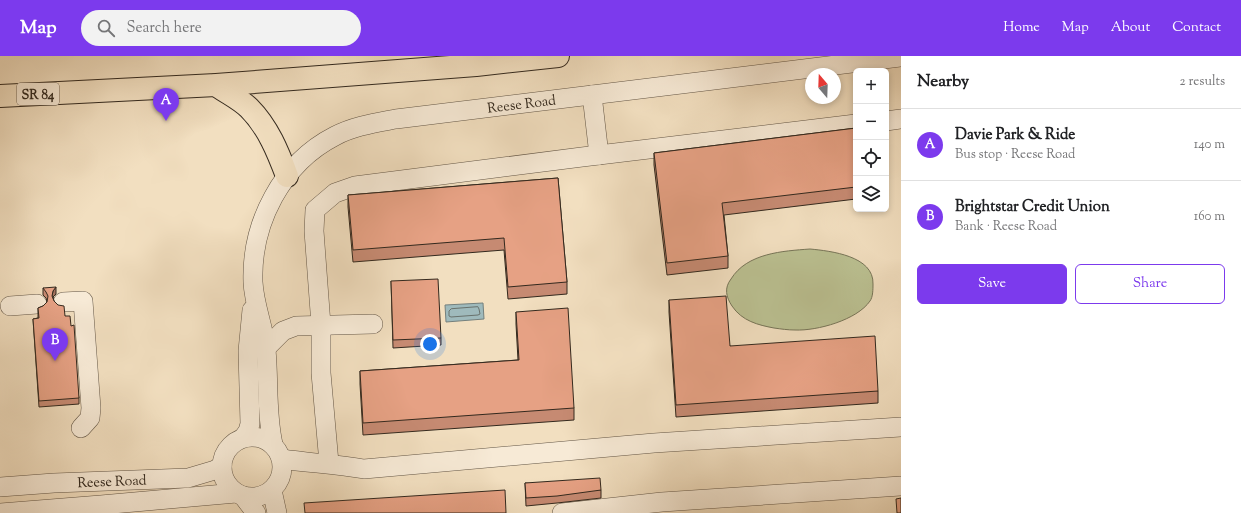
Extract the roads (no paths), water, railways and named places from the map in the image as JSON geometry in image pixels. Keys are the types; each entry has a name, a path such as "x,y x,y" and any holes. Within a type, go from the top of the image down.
{"main road":[{"name":"SR 84","path":"0,96 216,85 476,65 558,56"},
{"path":"216,85 249,108 263,125 276,148 286,176"}],"street":[{"name":"Reese Road","path":"243,438 248,431 250,424 248,351 254,297 253,263 255,243 264,217 276,191 286,176 308,154 335,136 361,126 396,119 901,57"},
{"path":"592,95 599,155"},
{"path":"889,121 901,120"},
{"path":"329,463 321,373 321,326 314,231 315,210 335,193 355,186 853,124"},
{"name":"Reese Road","path":"254,297 266,348 269,425 277,451"},
{"path":"63,302 83,301 90,418 81,428"},
{"path":"10,306 37,304"},
{"path":"266,348 283,332 296,326 373,324"},
{"path":"277,451 283,467 278,483 272,490 258,496 251,497 240,494 230,488 225,481 222,474 223,457 235,442 251,436 259,437 277,451 313,463 329,463 364,469 647,443 901,427"},
{"name":"Reese Road","path":"0,487 54,483 188,478 215,470 222,466"},
{"path":"562,513 586,512 662,502 901,486"},
{"path":"272,490 277,513"},
{"name":"Reese Road","path":"0,513 240,494"},
{"path":"240,494 256,513"}],"water":[{"path":"483,303 484,319 446,322 445,305"}],"place":[{"name":"Davie Park & Ride","path":"166,121"},
{"name":"Brightstar Credit Union","path":"55,361"}]}
